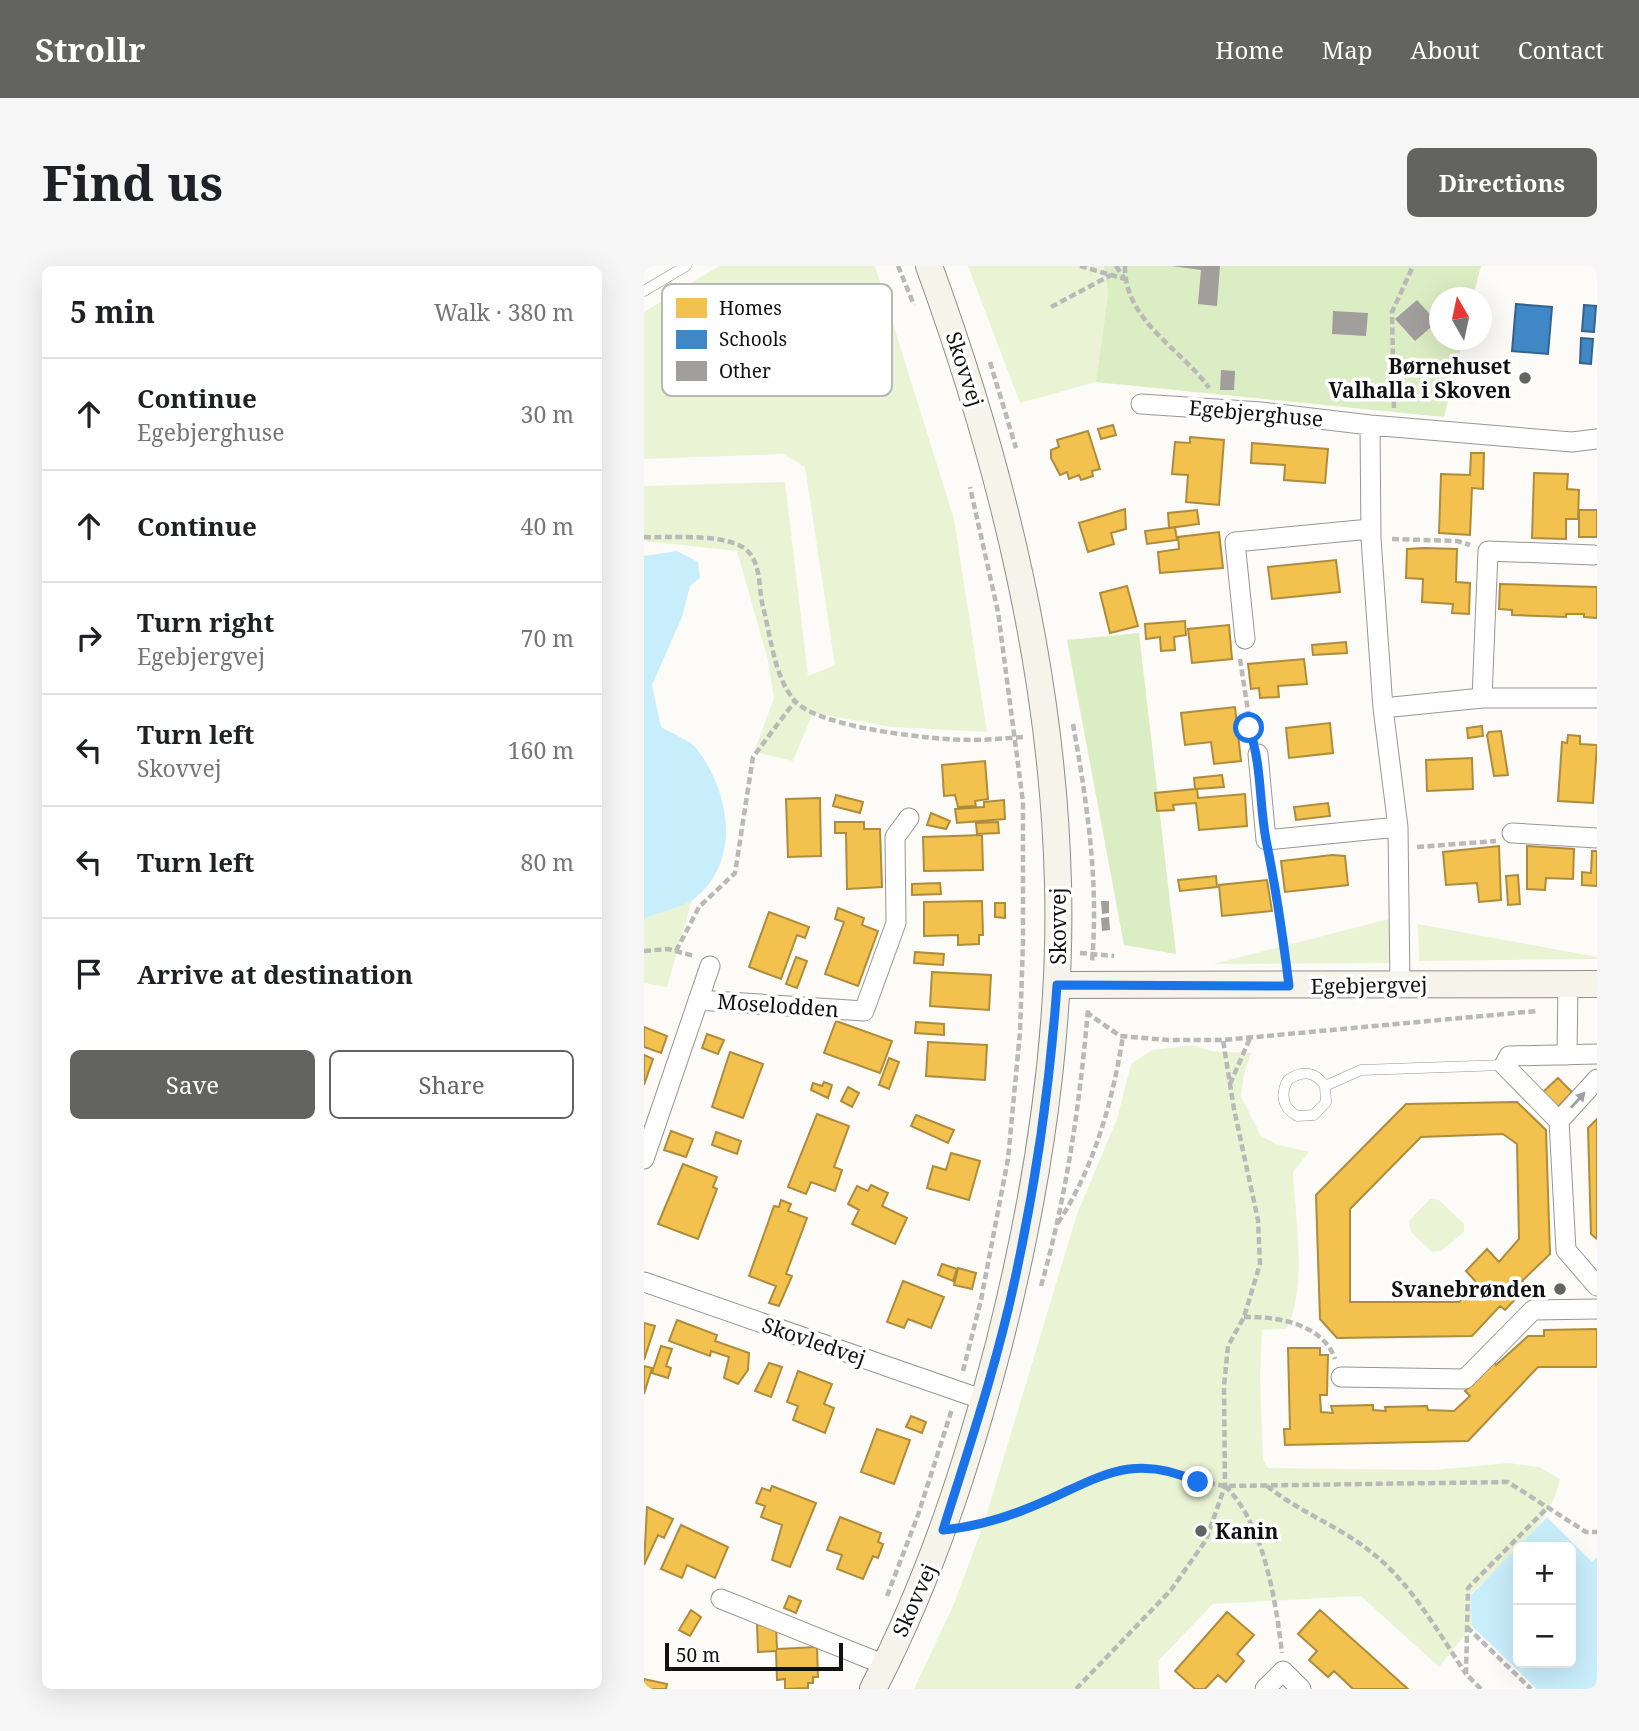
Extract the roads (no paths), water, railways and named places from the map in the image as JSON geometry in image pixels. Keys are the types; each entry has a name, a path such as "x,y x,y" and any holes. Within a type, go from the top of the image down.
{"street":[{"name":"Skovvej","path":"873,1689 923,1585 984,1400 1015,1281 1041,1142 1057,985 1058,883 1045,736 1014,546 982,423 929,266"},
{"name":"Egebjerghuse","path":"1141,404 1224,409 1370,425 1572,442 1597,439"},
{"path":"1370,425 1370,529 1383,708 1398,827 1400,985"},
{"path":"1242,643 1235,542 1370,529"},
{"path":"1482,698 1488,551 1594,555"},
{"path":"1383,708 1482,698 1597,698"},
{"path":"1258,754 1266,840 1398,827"},
{"name":"Moselodden","path":"698,1000 864,1011 896,923 895,837 909,818"},
{"path":"1512,833 1597,838"},
{"name":"Moselodden","path":"644,1159 709,966"},
{"name":"Egebjergvej","path":"1057,985 1400,985 1568,997 1597,984"},
{"path":"1567,1055 1568,997"},
{"path":"1597,1054 1508,1056 1504,1065 1559,1121 1566,1250 1597,1286"},
{"path":"1559,1121 1597,1079"},
{"name":"Skovledvej","path":"644,1282 984,1400"},
{"path":"1341,1377 1465,1379 1533,1310 1597,1309"},
{"path":"721,1600 885,1665"},
{"path":"1265,1689 1283,1671 1301,1689"}],"lane":[{"path":"644,291 686,266"},
{"path":"1325,1086 1361,1070 1504,1065"},
{"path":"1296,1074 1313,1074 1325,1086 1326,1102 1314,1115 1297,1116 1284,1104 1284,1087 1296,1074"}],"water":[{"path":"677,551 698,562 700,578 690,586 682,617 652,685 661,727 697,749 717,786 726,826 725,846 719,866 709,883 694,899 644,919 644,556"},
{"path":"1547,1517 1572,1542 1523,1542"},
{"path":"1576,1546 1592,1562 1597,1557 1597,1689 1537,1689 1515,1668 1576,1668"},
{"path":"1513,1552 1513,1666 1472,1626 1470,1596"}],"place":[{"name":"Børnehuset Valhalla i Skoven","path":"1525,378"},
{"name":"Svanebrønden","path":"1560,1289"},
{"name":"Kanin","path":"1201,1531"}]}
